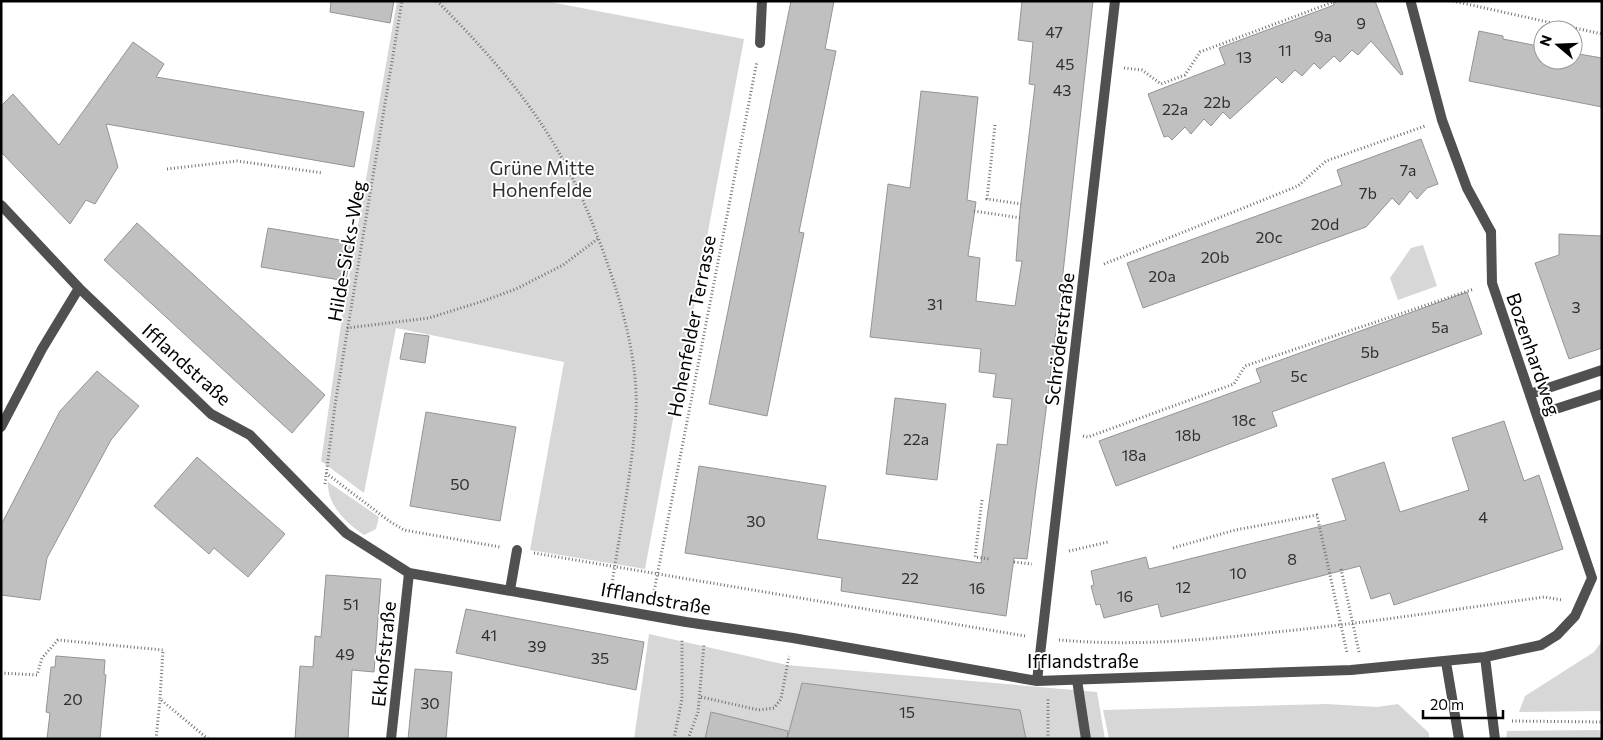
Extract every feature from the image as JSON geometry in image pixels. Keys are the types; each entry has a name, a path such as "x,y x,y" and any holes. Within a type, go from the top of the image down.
{"street":[{"path":"760,43 762,1"},
{"name":"Schröderstraße","path":"1037,681 1115,1"},
{"name":"Bozenhardweg","path":"1411,3 1442,120 1467,188 1491,232 1492,283 1592,578 1575,616 1557,635 1541,645 1485,657"},
{"name":"Ifflandstraße","path":"1,205 79,288 211,414 250,435 322,506 346,533 410,572 1037,681 1351,670 1485,657"},
{"path":"1,427 42,349 79,288"},
{"path":"1530,394 1602,370"},
{"path":"1537,415 1602,394"},
{"path":"510,590 517,550"},
{"name":"Ekhofstraße","path":"391,739 410,572"},
{"path":"1485,657 1495,739"},
{"path":"1446,662 1459,739"},
{"path":"1077,680 1086,739"}],"path":[{"name":"Hilde-Sicks-Weg","path":"322,506 347,328 402,1"},
{"path":"437,1 492,61 547,133 599,238 626,326 632,356 636,412 609,608"},
{"path":"1108,66 1142,70 1161,84 1185,74 1200,52 1336,1"},
{"path":"1453,1 1602,34"},
{"name":"Hohenfelder Terrasse","path":"649,615 760,43"},
{"path":"1084,272 1298,186 1326,161 1442,120"},
{"path":"996,124 987,199 1021,204"},
{"path":"167,170 237,160 323,173"},
{"path":"974,211 1021,218"},
{"path":"347,328 429,318 484,301 516,289 563,265 599,238"},
{"path":"1065,434 1088,437 1234,384 1245,366 1492,283"},
{"path":"326,472 389,521 404,530 657,575 1042,638 1089,642 1180,642 1353,625 1544,597 1581,604"},
{"path":"982,500 975,557 990,559"},
{"path":"1173,548 1235,530 1317,515 1351,670"},
{"path":"1052,555 1108,542"},
{"path":"1341,569 1363,669"},
{"path":"1,673 37,675 42,658 58,640 163,650 156,739"},
{"path":"674,739 682,699 681,648"},
{"path":"688,739 698,712 701,697 703,661"},
{"path":"701,697 759,710 774,708 781,699 788,666"},
{"path":"1048,739 1049,681"},
{"path":"160,699 208,739"},
{"path":"1505,721 1602,722"}],"green space":[{"name":"Grüne Mitte Hohenfelde","path":"397,1 545,1 744,39 645,569 530,550 564,362 396,328 364,493 321,461 343,311"},
{"path":"1423,245 1437,286 1398,300 1390,278 1411,248"},
{"path":"328,482 379,517 376,529 364,535 344,519 334,506"},
{"path":"649,634 787,665 1097,692 1105,739 634,739"},
{"path":"1602,641 1602,711 1519,712 1525,696 1594,652"},
{"path":"1327,704 1377,707 1398,704 1429,733 1429,739 1109,739 1103,710"},
{"path":"1599,730 1602,734 1600,739 1506,739 1507,731"}],"building":[{"path":"331,1 394,1 390,23 330,12"},
{"path":"791,1 834,1 825,49 836,51 799,232 804,233 767,416 709,404"},
{"path":"1022,1 1093,1 1060,300 1027,559 1014,558 1006,616 841,591 842,578 685,553 699,466 826,486 817,539 981,563 997,444 1007,445 1012,399 993,397 996,374 979,372 981,349 870,337 888,184 910,188 921,91 978,97 967,200 976,202 968,256 980,258 976,301 1015,306 1022,261 1016,261 1020,211 1035,85 1029,84 1033,42 1018,40"},
{"path":"1333,1 1375,1 1403,74 1401,75 1371,41 1358,55 1352,50 1340,62 1334,56 1320,69 1314,63 1302,76 1295,70 1282,83 1276,77 1230,119 1223,112 1211,126 1204,119 1191,134 1185,127 1172,140 1168,136 1164,137 1148,94 1225,64 1219,48 1334,5"},
{"path":"1479,31 1503,36 1503,39 1533,45 1533,70 1583,70 1583,55 1602,58 1602,107 1469,81"},
{"path":"133,42 164,64 156,77 364,112 354,167 106,124 118,167 95,204 86,200 70,224 1,152 1,106 13,94 59,145"},
{"path":"1421,139 1438,184 1427,188 1417,199 1410,191 1399,205 1392,198 1366,227 1143,308 1127,263 1342,185 1337,170"},
{"path":"137,223 325,395 292,433 104,260"},
{"path":"268,228 352,242 346,281 261,267"},
{"path":"1559,234 1602,236 1602,348 1569,359 1535,263 1559,255"},
{"path":"1467,292 1482,334 1272,412 1277,426 1116,486 1099,441 1261,382 1256,369"},
{"path":"405,333 429,336 425,363 400,359"},
{"path":"97,371 139,406 111,440 47,558 40,600 1,595 1,525 60,411"},
{"path":"895,398 946,404 937,480 886,474"},
{"path":"426,412 516,427 500,521 410,506"},
{"path":"1504,421 1524,481 1539,475 1563,549 1394,605 1390,593 1371,599 1360,566 1161,617 1158,604 1104,618 1100,604 1096,605 1091,586 1094,585 1091,571 1146,557 1149,569 1346,520 1332,479 1384,462 1400,512 1469,490 1452,438"},
{"path":"197,457 285,534 248,577 214,548 209,554 154,506"},
{"path":"326,575 381,579 374,672 352,670 348,739 295,739 300,666 313,667 315,636 321,637"},
{"path":"466,609 644,642 636,690 456,653"},
{"path":"56,656 105,660 104,674 106,675 100,739 47,739 50,713 46,712 51,667 55,667"},
{"path":"415,669 452,672 446,739 408,739"},
{"path":"802,683 1020,710 1026,739 787,739"},
{"path":"711,712 788,731 787,739 705,739"}]}
